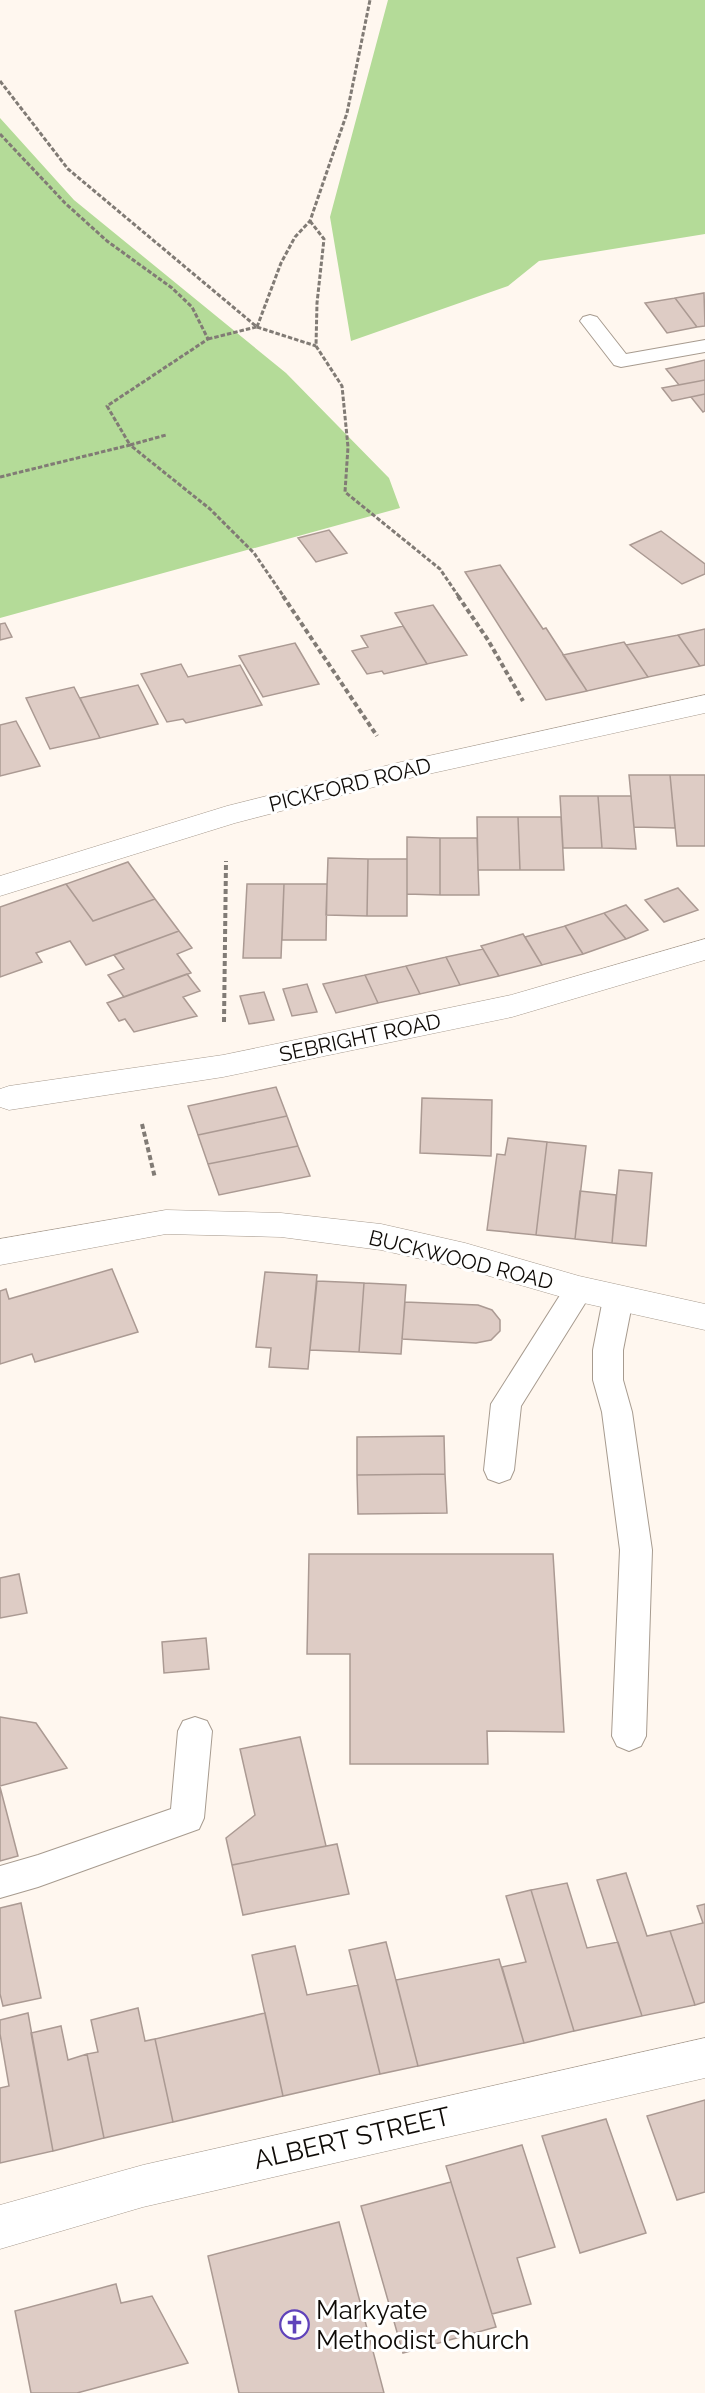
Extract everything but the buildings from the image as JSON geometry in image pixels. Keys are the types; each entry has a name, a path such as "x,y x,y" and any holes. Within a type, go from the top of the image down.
{"street":[{"name":"PICKFORD ROAD","path":"0,886 227,815 401,771 705,704"},
{"name":"SEBRIGHT ROAD","path":"9,1098 223,1066 512,1006 705,949"},
{"name":"BUCKWOOD ROAD","path":"0,1252 166,1222 281,1225 381,1237 465,1256 618,1299 705,1317"},
{"name":"ALBERT STREET","path":"0,2227 142,2186 705,2058"}],"lane":[{"path":"590,321 621,361 705,346"},
{"path":"499,1470 506,1404 579,1289"},
{"path":"618,1299 608,1350 608,1380 617,1412 636,1550 628,1736"},
{"path":"0,1882 38,1871 187,1818 195,1731"}],"path":[{"path":"257,327 281,263 295,237 310,221 347,113 370,0"},
{"path":"0,81 68,169 257,327 316,346"},
{"path":"0,134 65,203 107,241 172,288 192,307 208,339"},
{"path":"310,221 324,239 316,303 316,346 342,386 348,447 345,492 440,569 488,640 545,739"},
{"path":"257,327 208,339 107,406 130,445 210,509 254,553 401,771"},
{"path":"0,477 166,435"},
{"path":"223,1066 227,815"},
{"path":"131,1078 166,1222"}],"green space":[{"path":"388,0 705,0 705,234 539,261 508,286 351,341 330,217"},
{"path":"0,118 74,200 286,373 389,478 400,508 0,618"}],"place":[{"name":"Markyate Methodist Church","path":"295,2325"}]}
